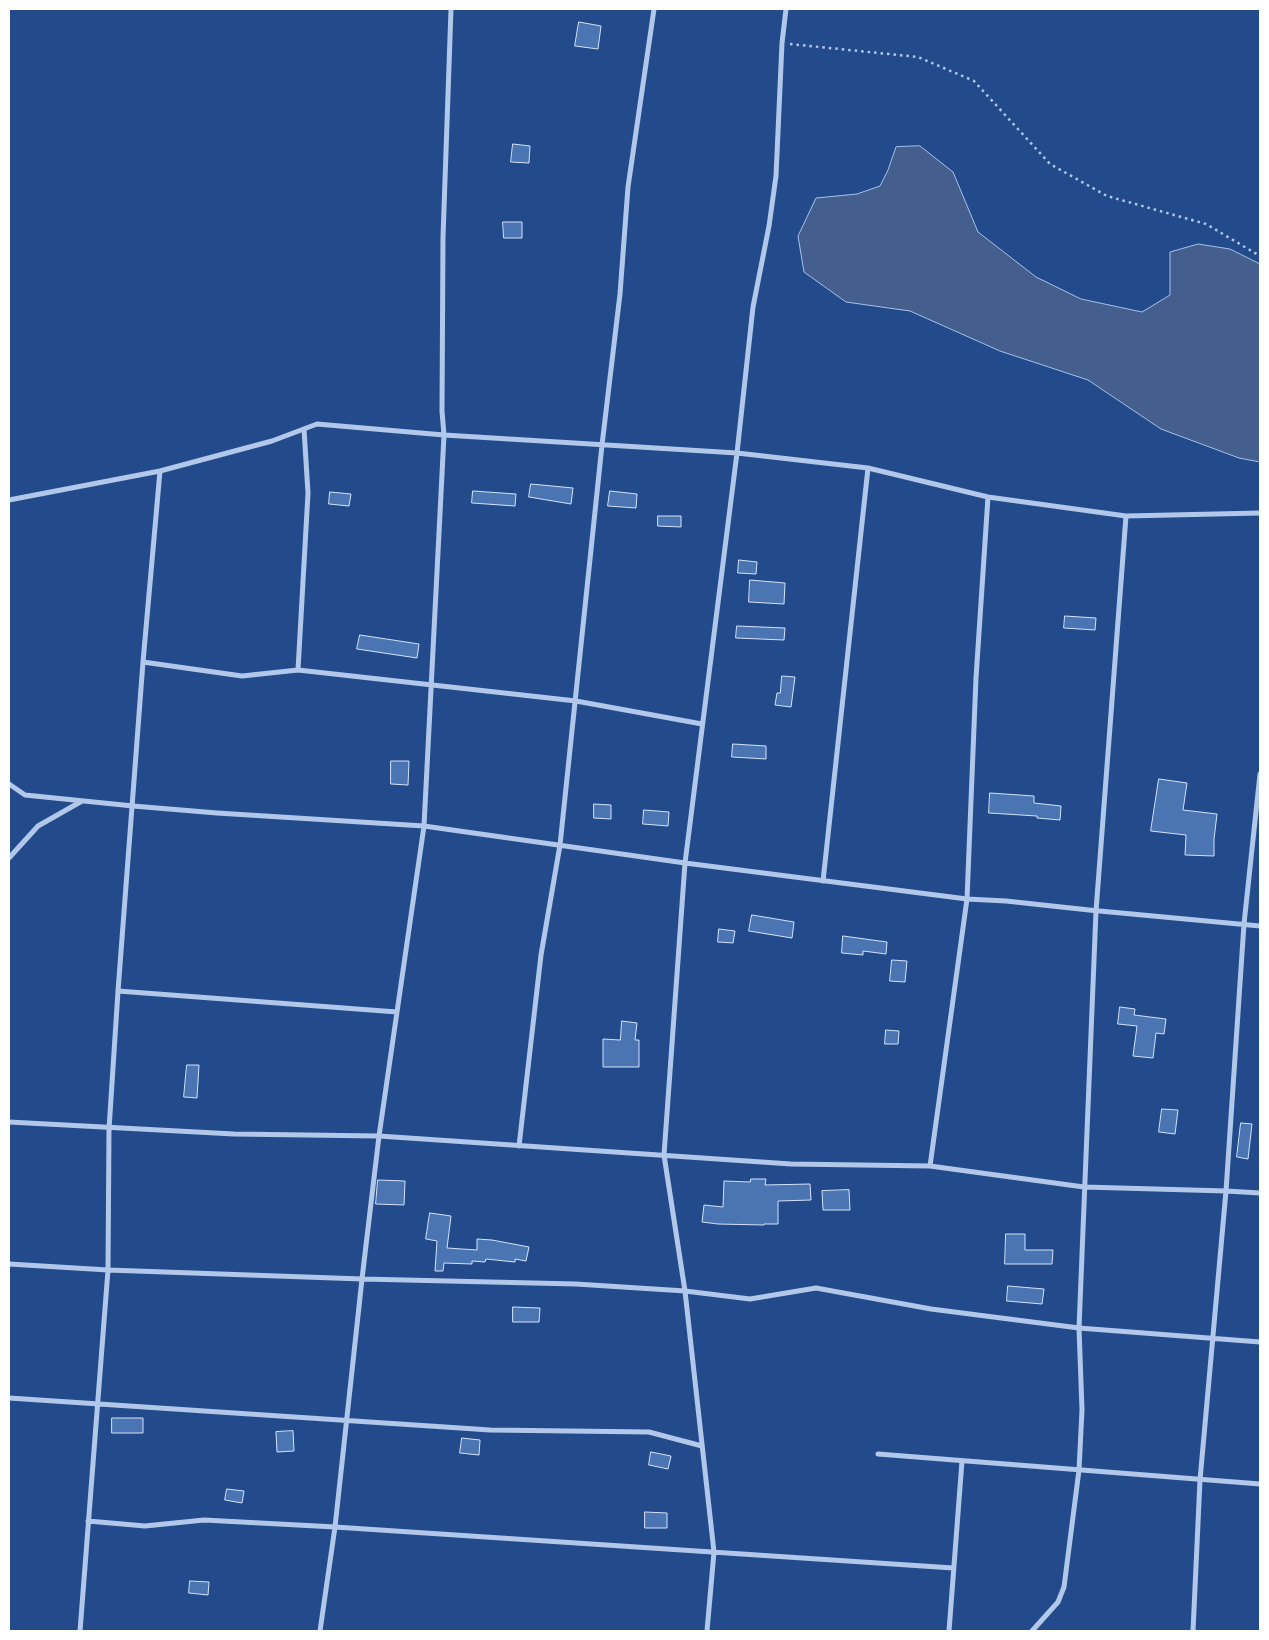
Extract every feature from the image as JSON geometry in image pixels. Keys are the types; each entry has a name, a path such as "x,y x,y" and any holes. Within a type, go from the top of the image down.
{"street":[{"path":"320,1631 336,1527 378,1136 424,826 444,434 442,411 443,237 451,9"},
{"path":"519,1146 541,955 560,845 602,445 620,294 628,187 654,9"},
{"path":"707,1631 714,1552 686,1291 664,1155 685,863 737,453 753,307 769,226 776,176 782,43 786,9"},
{"path":"9,500 160,471 272,441 317,424 737,453 868,468 988,497 1126,516 1260,513"},
{"path":"298,670 308,493 304,429"},
{"path":"823,881 868,468"},
{"path":"80,1631 108,1270 110,1129 118,991 143,662 160,471"},
{"path":"930,1166 967,899 976,678 988,497"},
{"path":"1032,1631 1058,1602 1064,1587 1079,1470 1082,1410 1079,1328 1096,911 1126,516"},
{"path":"143,662 242,676 298,670 576,701 702,724"},
{"path":"1193,1631 1200,1480 1226,1191 1244,924 1260,774"},
{"path":"9,784 25,795 133,806 424,826 685,863 967,899 1006,901 1260,926"},
{"path":"9,858 38,826 82,801"},
{"path":"118,991 397,1012"},
{"path":"9,1122 110,1129 234,1134 378,1136 792,1164 930,1166 1084,1187 1260,1193"},
{"path":"9,1264 108,1270 362,1279 576,1284 686,1291 750,1299 816,1288 931,1309 1079,1328 1260,1342"},
{"path":"9,1398 490,1430 649,1432 702,1446"},
{"path":"878,1454 1260,1484"},
{"path":"948,1631 962,1461"},
{"path":"88,1521 145,1526 204,1520 336,1527 954,1568"}],"path":[{"path":"782,43 918,57 974,81 1050,164 1107,196 1206,224 1260,256"}],"water":[{"path":"920,146 953,172 978,232 1036,277 1081,299 1142,312 1170,295 1170,252 1198,244 1230,249 1260,264 1260,462 1239,458 1161,429 1088,380 1000,351 910,311 846,302 804,272 798,236 816,198 857,194 880,186 896,147"}],"building":[{"path":"579,22 601,26 598,49 575,46"},
{"path":"513,144 530,146 529,163 511,162"},
{"path":"503,222 522,222 522,238 504,238"},
{"path":"531,484 573,488 571,504 529,497"},
{"path":"473,491 516,494 515,506 472,503"},
{"path":"610,491 637,494 636,508 608,506"},
{"path":"330,492 351,494 349,506 329,504"},
{"path":"658,516 681,516 681,527 658,526"},
{"path":"739,560 757,562 756,574 738,573"},
{"path":"750,580 785,583 784,604 749,602"},
{"path":"1065,616 1096,618 1095,630 1064,628"},
{"path":"737,626 785,628 784,640 736,638"},
{"path":"360,635 419,644 417,658 357,649"},
{"path":"782,676 795,677 791,707 775,705 777,693 780,693"},
{"path":"733,744 766,746 766,759 732,757"},
{"path":"391,761 409,761 408,785 391,784"},
{"path":"1159,779 1187,783 1183,810 1217,814 1214,856 1185,855 1186,835 1151,831"},
{"path":"990,793 1034,796 1034,803 1061,806 1060,820 1037,818 1037,816 989,813"},
{"path":"594,804 611,805 611,819 594,818"},
{"path":"644,810 669,812 668,826 643,824"},
{"path":"752,915 794,922 792,938 749,931"},
{"path":"719,929 735,931 733,943 718,942"},
{"path":"843,936 887,942 886,954 863,951 863,955 842,953"},
{"path":"892,960 907,961 905,982 890,981"},
{"path":"1120,1007 1135,1009 1134,1015 1166,1019 1164,1034 1156,1033 1153,1058 1133,1056 1137,1026 1118,1024"},
{"path":"622,1021 637,1023 635,1040 639,1040 639,1067 603,1067 603,1039 620,1040"},
{"path":"886,1030 899,1031 898,1044 885,1044"},
{"path":"187,1065 199,1065 197,1098 184,1097"},
{"path":"1162,1109 1178,1110 1175,1134 1159,1132"},
{"path":"1241,1123 1252,1124 1248,1159 1237,1157"},
{"path":"751,1179 766,1179 765,1185 810,1184 811,1200 778,1201 778,1224 718,1224 702,1222 704,1205 723,1207 724,1181 750,1182"},
{"path":"378,1180 405,1181 404,1205 376,1204"},
{"path":"849,1190 850,1210 823,1210 822,1191"},
{"path":"430,1213 451,1216 447,1248 477,1250 477,1239 492,1240 529,1247 526,1261 515,1259 515,1262 486,1259 485,1262 472,1261 472,1264 444,1263 443,1271 435,1271 437,1241 426,1239"},
{"path":"1006,1234 1025,1234 1025,1250 1053,1250 1052,1264 1005,1264"},
{"path":"1008,1286 1044,1289 1042,1304 1007,1301"},
{"path":"513,1307 540,1308 539,1322 513,1322"},
{"path":"112,1418 143,1418 143,1433 112,1433"},
{"path":"293,1431 294,1451 277,1452 276,1432"},
{"path":"462,1438 480,1440 479,1455 460,1453"},
{"path":"651,1452 671,1456 668,1469 649,1465"},
{"path":"227,1489 244,1491 242,1503 225,1500"},
{"path":"645,1512 667,1513 667,1528 645,1528"},
{"path":"190,1581 209,1582 208,1595 189,1593"}]}
